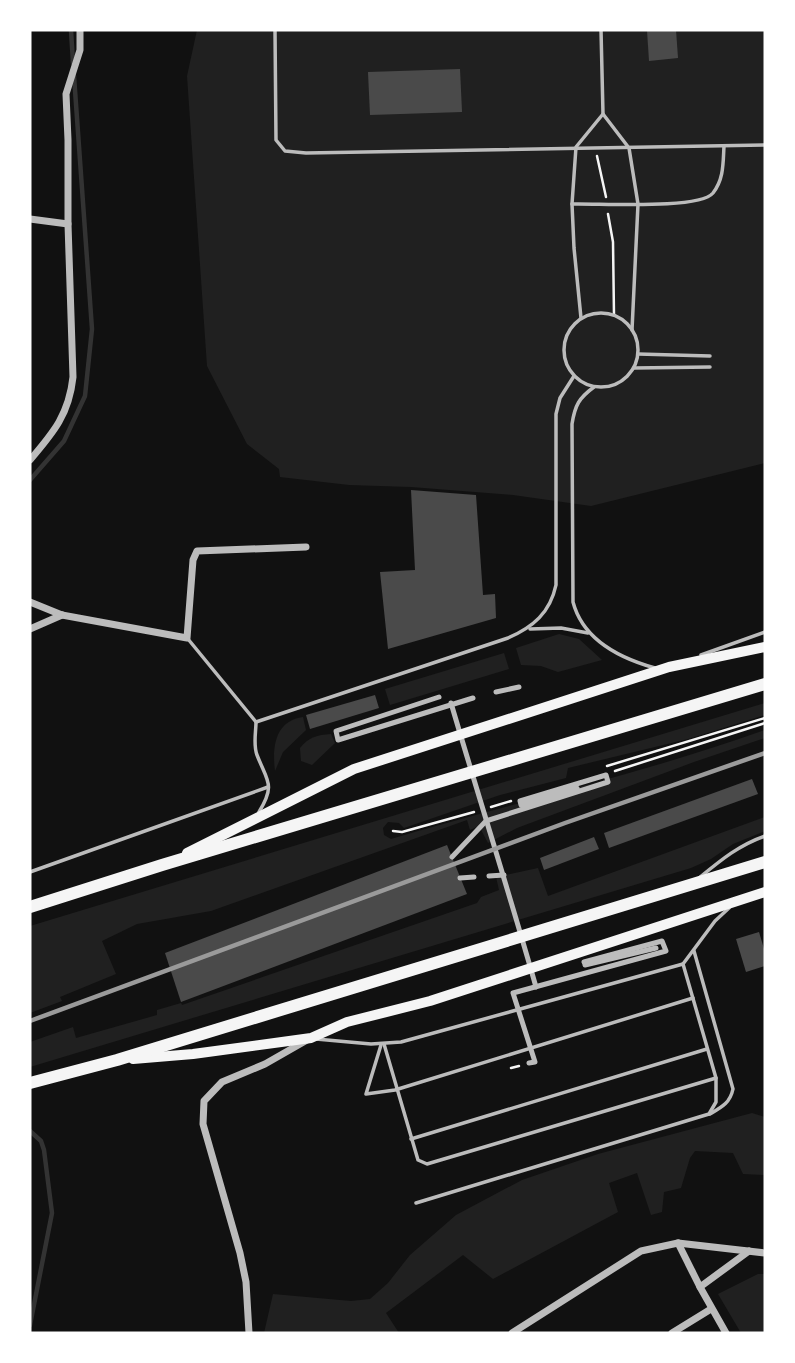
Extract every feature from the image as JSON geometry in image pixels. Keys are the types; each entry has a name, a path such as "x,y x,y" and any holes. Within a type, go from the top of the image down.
{"highway":[{"path":"30,907 765,684"},
{"path":"30,1083 117,1060 765,862"}],"main road":[{"path":"162,865 249,824 354,769 665,668 765,647"},
{"path":"117,1060 193,1054 311,1038 347,1023 430,1001 765,892"}],"street":[{"path":"30,460 63,418 71,396 73,377 65,94 80,50 80,30"},
{"path":"30,219 68,224"},
{"path":"30,602 62,615 187,638 193,560 197,551 306,547"},
{"path":"30,629 62,615"},
{"path":"496,692 519,687"},
{"path":"439,697 336,731 338,740 473,698"},
{"path":"451,703 536,987"},
{"path":"452,857 486,821 608,782 606,775 520,801 521,805 577,788"},
{"path":"489,876 504,875"},
{"path":"460,877 474,877"},
{"path":"529,1063 535,1062 513,993 666,951 662,941 584,962 585,965 656,948"},
{"path":"249,1333 246,1282 203,1124 204,1101 222,1082 265,1064 311,1038"},
{"path":"678,1243 726,1333"},
{"path":"512,1333 641,1251 678,1243 765,1253"},
{"path":"700,1287 749,1251"},
{"path":"672,1333 711,1309"}],"lane":[{"path":"275,30 276,140 285,151 306,153 765,145"},
{"path":"601,30 603,114 629,148 638,204 632,330"},
{"path":"581,319 572,204 576,148 603,114"},
{"path":"572,204 691,203 711,196 722,178 724,146"},
{"path":"603,313 614,315 632,330 637,341 638,354 634,368 617,384 594,387 583,383 574,376 564,358 566,336 581,319 603,313"},
{"path":"638,354 710,356"},
{"path":"634,368 710,367"},
{"path":"256,722 486,646 528,629 542,617 550,604 556,585 556,414 560,398 574,376"},
{"path":"594,387 580,397 574,406 572,424 571,587 577,615 590,634 618,654 665,668 765,632"},
{"path":"528,629 561,628 590,634"},
{"path":"187,638 256,722 255,747 268,776 268,787 265,802 249,824"},
{"path":"30,872 268,787"},
{"path":"692,883 744,843 765,836"},
{"path":"311,1038 382,1044 401,1042 683,964 715,920 727,909 750,897"},
{"path":"416,1203 709,1114 724,1106 732,1098 733,1089 694,951"},
{"path":"683,964 716,1078 716,1102 709,1114"},
{"path":"382,1044 366,1094 396,1090 693,998"},
{"path":"382,1044 418,1160 427,1164 716,1078"},
{"path":"411,1139 708,1048"}],"path":[{"path":"594,147 613,243 614,315"},
{"path":"597,768 765,718"}],"shaded area":[{"path":"197,30 765,30 765,463 591,506 513,495 349,485 280,477 279,469 247,444 207,366 187,76"},
{"path":"559,634 579,639 602,660 558,672 541,666 521,665 516,648"},
{"path":"504,653 509,669 390,705 385,689"},
{"path":"765,703 765,715 688,739 568,768 566,778 500,795 404,828 399,823 388,822 383,828 384,835 391,839 626,774 765,730 765,738 517,828 488,843 479,826 470,830 467,820 211,911 137,924 102,941 116,974 60,997 62,1001 30,1013 30,926"},
{"path":"303,717 306,730 283,752 275,771 277,736 286,724"},
{"path":"331,734 335,743 312,765 301,761 300,748 303,744 314,737"},
{"path":"765,817 765,831 733,844 711,859 691,868 30,1067 30,1042 73,1027 76,1038 157,1015 157,1010 181,1003 182,1005 477,903 481,897 499,890 496,877 538,868 548,896"},
{"path":"752,1113 765,1117 765,1175 743,1174 733,1153 695,1151 690,1158 681,1188 664,1192 662,1212 651,1215 637,1173 609,1183 618,1212 493,1279 463,1255 386,1313 399,1333 264,1333 273,1294 351,1301 370,1299 388,1283 410,1255 456,1215 522,1180 598,1154"},
{"path":"758,1274 765,1274 765,1333 741,1333 718,1294"}],"building":[{"path":"647,30 676,30 678,58 649,61"},
{"path":"460,69 462,112 370,115 368,72"},
{"path":"411,490 476,495 483,595 495,594 496,618 388,649 380,572 415,570"},
{"path":"375,695 379,708 310,729 306,715"},
{"path":"752,779 758,794 609,848 604,833"},
{"path":"594,837 599,849 544,870 540,858"},
{"path":"447,845 467,894 181,1002 165,953"},
{"path":"759,932 765,952 765,966 746,972 736,939"}],"waterway":[{"path":"71,30 73,63"},
{"path":"30,480 64,441 85,396 92,329 74,76"},
{"path":"30,1131 41,1141 44,1150 52,1213 30,1325"}],"railway":[{"path":"30,1021 565,823 765,753"}]}
